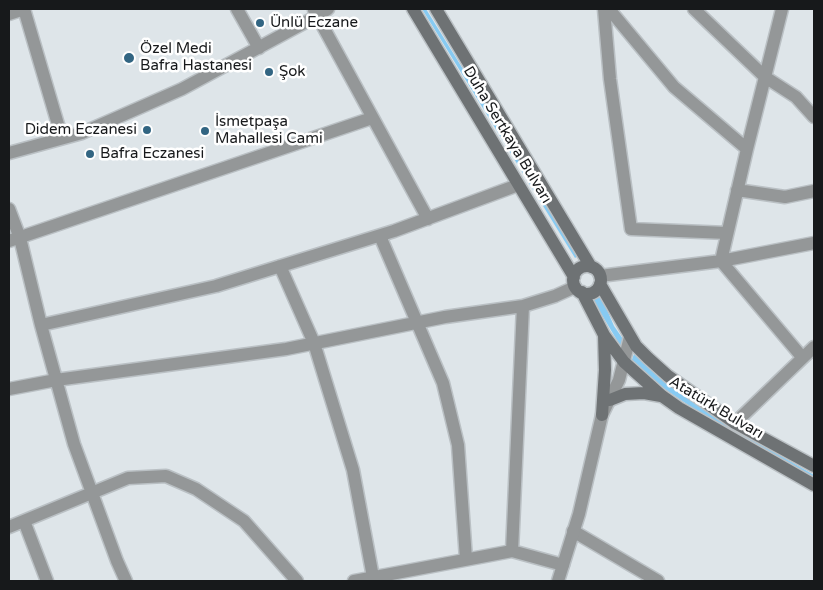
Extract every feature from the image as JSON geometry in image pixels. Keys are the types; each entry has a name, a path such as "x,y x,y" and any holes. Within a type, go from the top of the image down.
{"main road":[{"name":"Duha Sertkaya Bulvarı","path":"413,9 577,285"},
{"name":"Duha Sertkaya Bulvarı","path":"436,9 591,267"},
{"path":"600,280 594,292 590,293 577,285 578,269 587,266 597,270 600,280 630,337 648,358 668,376 735,423 814,466"},
{"name":"Atatürk Bulvarı","path":"577,285 604,335 624,362 662,396 679,408 814,485"},
{"path":"602,415 605,370 604,335"},
{"path":"610,400 620,395 634,393 662,396"}],"street":[{"path":"9,14 24,9 62,138"},
{"path":"237,9 259,48"},
{"path":"604,9 610,79 631,229 728,233"},
{"path":"609,9 674,87 747,149"},
{"path":"694,9 765,77 796,97 814,117"},
{"path":"721,261 782,9"},
{"path":"9,153 82,133 182,89 259,48 319,11 372,118 428,219"},
{"path":"14,239 372,118"},
{"path":"41,325 216,286 380,236 518,185"},
{"path":"737,190 785,197 814,191"},
{"path":"9,209 14,239 41,325 74,444 126,581"},
{"path":"380,236 443,383 458,445 466,559"},
{"path":"600,280 721,261 814,243"},
{"path":"721,261 802,357"},
{"path":"280,266 314,343 353,470 373,577"},
{"path":"9,389 56,380 286,349 417,322 523,306 555,296 577,285"},
{"path":"512,551 523,306"},
{"path":"558,581 573,531 602,415 610,400 624,362 630,337"},
{"path":"735,423 814,347"},
{"path":"9,527 128,478 166,476 196,489 244,521 297,581"},
{"path":"24,521 48,581"},
{"path":"573,531 658,581"},
{"path":"354,581 512,551 563,565"}],"shaded area":[{"path":"422,9 426,9 578,256 575,258"},
{"path":"601,296 614,326 623,339 621,347 593,300"},
{"path":"634,354 665,381 717,419 814,475 814,480 715,423 666,390 631,362"}],"place":[{"name":"Ünlü Eczane","path":"260,23"},
{"name":"Özel Medi Bafra Hastanesi","path":"129,58"},
{"name":"Şok","path":"269,72"},
{"name":"Didem Eczanesi","path":"147,130"},
{"name":"İsmetpaşa Mahallesi Cami","path":"205,131"},
{"name":"Bafra Eczanesi","path":"90,154"}]}
